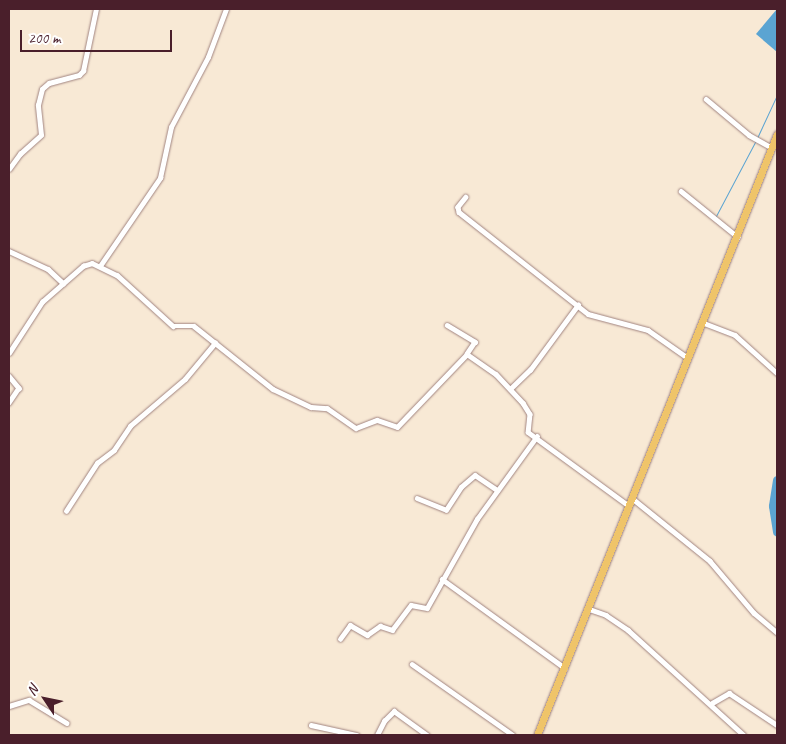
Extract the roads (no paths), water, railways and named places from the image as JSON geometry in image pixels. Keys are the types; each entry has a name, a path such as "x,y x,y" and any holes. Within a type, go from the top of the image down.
{"main road":[{"path":"537,735 704,323 774,146 777,134"}],"street":[{"path":"9,169 20,154 41,135 38,105 42,89 49,84 79,75 83,70 96,9"},
{"path":"100,266 160,178 171,127 208,57 226,9"},
{"path":"706,99 749,135 774,146"},
{"path":"681,191 738,237"},
{"path":"466,197 458,206 458,212 588,314 648,330 689,358"},
{"path":"9,251 48,269 63,283"},
{"path":"9,353 32,314 63,283 83,266 92,263 100,266 134,288 173,326 192,326 273,389 311,407 327,408 360,428 377,420 397,428 476,342 446,325"},
{"path":"510,388 530,370 578,305"},
{"path":"704,323 735,335 777,373"},
{"path":"66,511 94,467 114,450 130,426 185,379 215,343"},
{"path":"467,354 496,374 510,388 530,414 526,428 629,506"},
{"path":"9,376 19,388 9,403"},
{"path":"340,639 351,625 367,635 380,626 392,630 411,605 427,608 442,579 497,490 537,436"},
{"path":"417,498 446,510 461,487 475,474 497,490"},
{"path":"632,498 710,561 754,613 777,632"},
{"path":"442,579 565,668"},
{"path":"588,609 606,615 628,630 712,703 744,735"},
{"path":"412,664 513,735"},
{"path":"712,703 729,694 777,725"},
{"path":"9,706 18,705 27,699 67,724"},
{"path":"377,735 384,720 394,711 427,735"},
{"path":"311,725 357,735"}],"water":[{"path":"777,9 777,52 756,34"}],"waterway":[{"path":"757,138 777,95"},
{"path":"716,216 755,142"},
{"path":"777,480 773,506 777,532"}]}
